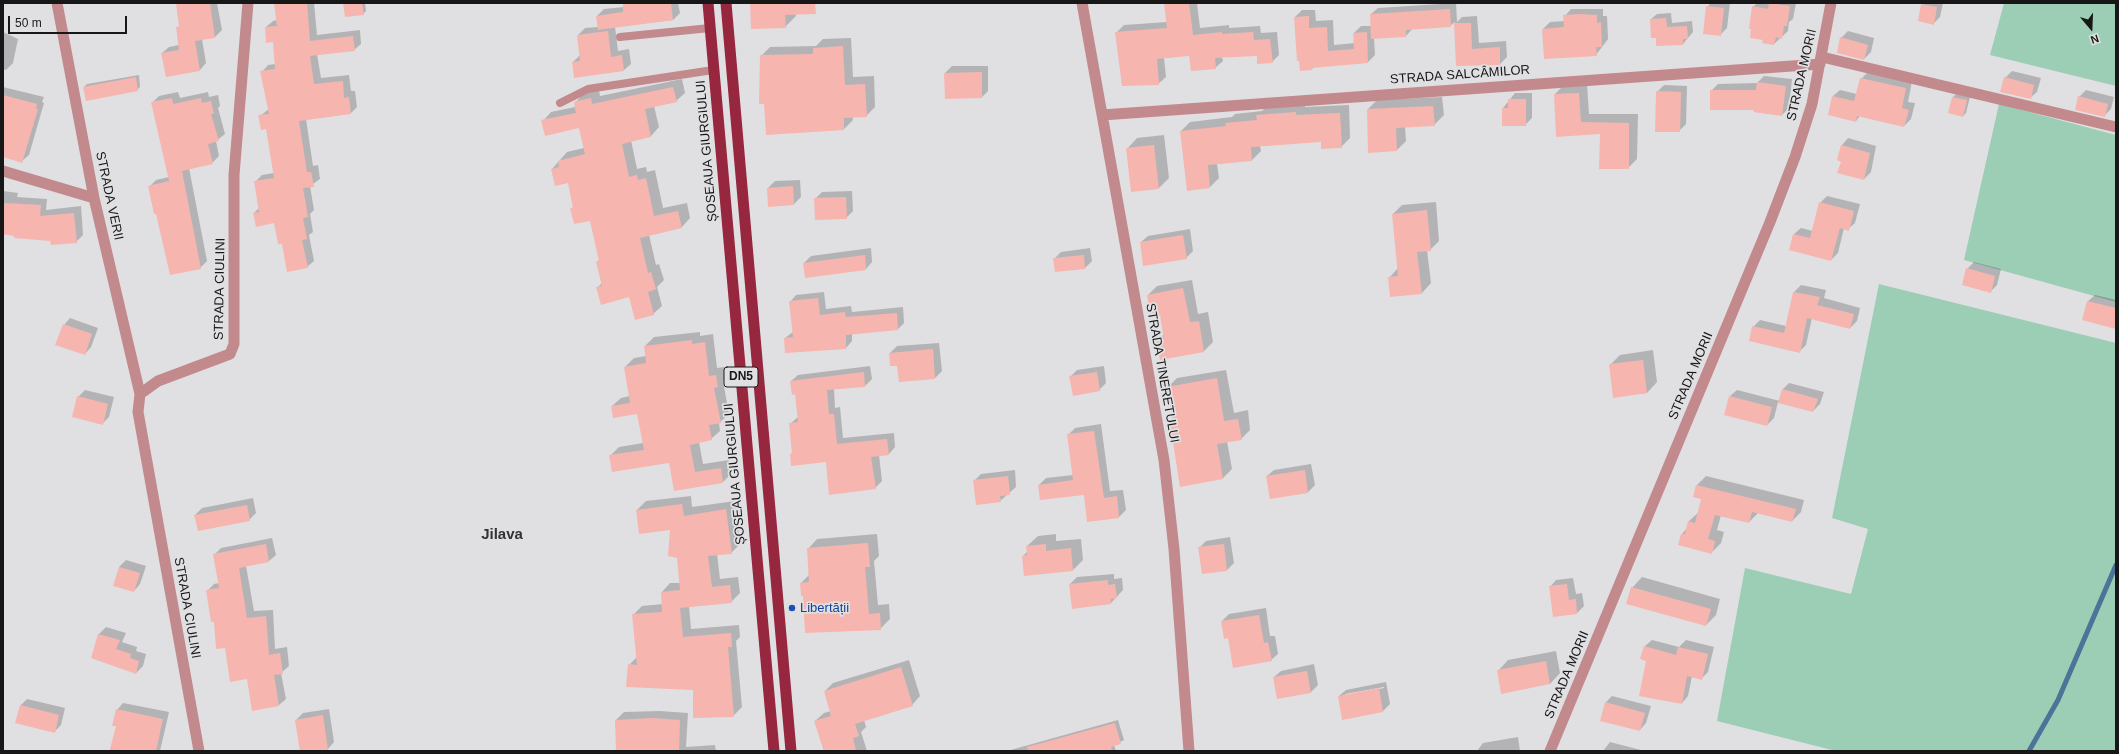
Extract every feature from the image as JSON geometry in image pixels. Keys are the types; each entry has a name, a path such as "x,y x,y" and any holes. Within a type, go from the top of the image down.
{"highway":[{"name":"ȘOSEAUA GIURGIULUI","path":"708,3 774,751"},
{"name":"DN5","path":"726,3 791,751"}],"street":[{"name":"STRADA VERII","path":"57,3 94,198 140,394"},
{"name":"STRADA CIULINI","path":"199,751 138,412 140,394 158,381 230,354 234,344 234,175 248,3"},
{"name":"STRADA TINERETULUI","path":"1082,3 1164,460 1174,549 1189,751"},
{"name":"STRADA MORII","path":"1550,751 1770,222 1807,119 1821,60 1831,3"},
{"name":"STRADA SALCÂMILOR","path":"1102,114 1821,60 2116,127"},
{"path":"3,171 94,198"}],"lane":[{"path":"620,37 710,28"},
{"path":"560,103 588,89 713,70"}],"green space":[{"path":"2004,3 2116,3 2116,86 1990,55"},
{"path":"1999,104 2116,135 2116,302 1964,260"},
{"path":"1879,284 2116,343 2116,751 1836,751 1717,721 1745,568 1851,594 1868,529 1832,518"}],"building":[{"path":"176,3 210,3 215,38 195,41 200,71 166,77 161,53 179,50 176,27 179,27"},
{"path":"274,3 307,3 310,41 353,36 355,51 310,56 314,84 343,81 344,98 349,97 351,114 299,121 307,172 311,172 314,187 303,188 308,217 303,218 307,239 302,240 308,268 287,272 282,244 278,244 274,223 256,227 253,213 259,212 254,181 274,178 266,129 261,130 258,115 269,114 260,71 275,69 273,42 266,43 265,27 277,26"},
{"path":"343,3 362,3 364,15 345,17"},
{"path":"623,3 671,3 673,20 598,30 596,16 623,12"},
{"path":"750,3 815,3 816,14 785,15 786,28 751,29"},
{"path":"1164,3 1189,3 1193,35 1222,32 1222,34 1253,32 1254,40 1270,39 1273,63 1257,64 1257,56 1215,58 1216,69 1191,71 1189,56 1157,59 1159,85 1122,86 1115,32 1167,28"},
{"path":"1769,3 1790,6 1787,26 1784,26 1782,39 1776,37 1774,45 1762,43 1763,40 1750,38 1751,29 1749,29 1752,6 1768,9"},
{"path":"1921,4 1937,7 1934,25 1918,21"},
{"path":"1706,6 1724,8 1721,36 1703,34"},
{"path":"1450,9 1451,27 1406,30 1406,37 1371,39 1370,14"},
{"path":"1563,15 1597,15 1597,23 1601,22 1602,47 1596,47 1597,56 1544,59 1542,29 1564,27"},
{"path":"1309,16 1309,28 1327,27 1328,51 1354,49 1353,33 1367,32 1368,63 1312,68 1312,70 1300,71 1299,61 1297,61 1294,17"},
{"path":"1666,18 1667,27 1687,26 1688,39 1683,39 1683,45 1656,46 1656,38 1651,38 1650,19"},
{"path":"1454,23 1471,23 1472,49 1500,47 1500,65 1456,66"},
{"path":"608,31 611,57 622,55 624,71 574,78 572,62 580,61 577,35"},
{"path":"1840,37 1868,45 1864,60 1837,53"},
{"path":"843,46 845,85 865,84 867,117 844,118 844,130 766,135 764,104 759,104 760,55 813,54 813,48"},
{"path":"982,72 982,98 945,99 944,73"},
{"path":"136,77 138,91 86,101 83,87"},
{"path":"2004,77 2034,85 2031,99 2000,92"},
{"path":"1860,78 1906,88 1902,108 1909,110 1904,127 1857,116 1856,122 1828,115 1832,96 1854,101"},
{"path":"1757,82 1786,86 1782,116 1753,112 1754,110 1710,110 1710,90 1756,90"},
{"path":"673,87 677,102 645,109 651,137 622,144 629,177 637,175 638,180 646,178 654,216 678,211 682,228 640,238 648,273 651,272 656,289 648,292 654,315 635,320 629,297 601,305 596,287 602,286 596,262 599,261 590,221 574,224 570,208 573,208 568,183 555,186 551,169 559,167 558,161 585,154 579,128 545,136 541,120 576,113 574,102 577,101 591,98 592,104"},
{"path":"1656,91 1681,92 1680,132 1655,132"},
{"path":"1579,93 1581,122 1629,123 1629,169 1599,169 1600,134 1556,137 1554,94"},
{"path":"3,95 37,104 36,109 38,109 22,163 3,157"},
{"path":"2078,96 2108,104 2105,117 2075,110"},
{"path":"1952,97 1967,100 1963,117 1948,113"},
{"path":"172,98 173,104 201,98 202,103 211,101 214,114 211,114 219,141 208,144 213,164 182,171 201,269 170,275 148,186 169,181 151,102"},
{"path":"1508,99 1526,99 1526,126 1502,126 1502,108 1508,108"},
{"path":"1433,106 1435,126 1396,128 1397,151 1368,153 1367,109"},
{"path":"1296,112 1296,115 1340,113 1342,148 1321,149 1321,142 1251,147 1252,161 1208,165 1210,188 1187,191 1180,131 1226,126 1225,123 1257,120 1256,115"},
{"path":"1154,145 1159,189 1131,192 1126,148"},
{"path":"1841,145 1870,153 1864,180 1837,173 1841,162 1837,160"},
{"path":"793,186 794,205 768,207 767,188"},
{"path":"846,197 847,219 815,220 814,198"},
{"path":"1819,202 1854,211 1849,231 1840,228 1831,261 1789,250 1793,234 1810,238"},
{"path":"3,203 41,205 40,216 74,213 77,243 51,245 50,241 14,238 14,236 3,234"},
{"path":"1427,210 1431,251 1417,252 1422,294 1390,297 1388,277 1398,276 1392,214"},
{"path":"1183,235 1187,259 1143,266 1140,242"},
{"path":"865,255 866,270 805,278 803,263"},
{"path":"1084,255 1085,269 1055,272 1053,258"},
{"path":"1966,268 1995,276 1991,293 1962,285"},
{"path":"1183,288 1190,322 1199,321 1204,352 1160,360 1156,340 1164,339 1160,315 1151,317 1147,295"},
{"path":"1793,292 1820,297 1817,305 1854,314 1850,329 1807,318 1800,353 1749,341 1752,326 1784,333"},
{"path":"818,298 820,315 845,312 846,317 897,313 898,330 846,335 846,349 785,353 784,338 793,337 789,301"},
{"path":"2087,301 2116,308 2116,329 2082,320"},
{"path":"63,324 92,334 85,355 55,345"},
{"path":"692,340 692,344 705,342 709,376 716,375 718,387 714,388 721,423 709,425 712,440 690,445 695,472 721,468 723,483 674,491 669,463 612,472 609,455 644,450 637,414 613,418 611,406 630,403 624,367 646,363 644,346"},
{"path":"933,349 935,379 899,382 897,366 890,366 889,353"},
{"path":"1643,360 1647,393 1613,398 1609,364"},
{"path":"864,372 865,387 827,390 829,414 834,414 837,444 887,439 889,455 871,457 876,489 829,495 826,462 791,466 790,454 792,454 789,423 798,422 795,394 792,395 790,381"},
{"path":"1097,372 1100,391 1073,396 1069,376"},
{"path":"1217,378 1224,421 1238,419 1242,440 1217,444 1223,479 1180,487 1170,423 1173,422 1167,387"},
{"path":"1782,389 1818,399 1813,412 1778,403"},
{"path":"77,396 108,404 103,425 72,417"},
{"path":"1729,396 1772,407 1767,426 1724,415"},
{"path":"1094,431 1104,498 1117,496 1119,518 1087,522 1084,495 1040,500 1038,485 1073,480 1067,434"},
{"path":"1305,470 1308,493 1270,499 1266,476"},
{"path":"1008,476 1010,495 1000,496 1001,502 976,505 973,480"},
{"path":"1696,485 1796,509 1792,522 1752,512 1749,523 1715,515 1708,539 1715,541 1712,554 1678,545 1681,534 1685,534 1688,521 1695,523 1701,499 1693,497"},
{"path":"682,504 684,516 726,509 732,554 708,556 712,587 730,585 732,603 680,608 683,637 731,633 732,647 728,647 734,717 693,718 693,690 626,687 628,664 637,665 632,614 662,612 661,592 680,590 677,558 668,556 670,530 639,534 636,510"},
{"path":"247,505 250,521 198,531 194,515"},
{"path":"868,543 870,567 865,567 869,614 880,613 881,630 805,633 803,596 801,596 800,583 809,582 807,548"},
{"path":"266,544 269,562 239,568 247,618 266,616 269,655 280,653 283,674 274,675 279,706 252,711 247,679 230,682 225,648 216,649 214,622 211,622 206,590 219,588 213,554"},
{"path":"1046,544 1046,551 1071,548 1073,571 1024,576 1022,556 1027,555 1026,546"},
{"path":"1224,544 1227,571 1202,574 1198,547"},
{"path":"119,567 140,573 134,592 113,586"},
{"path":"1108,580 1108,585 1115,584 1117,598 1111,599 1111,604 1072,609 1069,584"},
{"path":"1567,584 1569,600 1576,599 1577,614 1553,617 1549,586"},
{"path":"1631,587 1711,609 1706,626 1626,604"},
{"path":"1259,615 1264,643 1268,642 1272,661 1233,668 1228,638 1224,639 1221,621"},
{"path":"98,634 120,640 116,649 131,654 130,658 139,661 136,674 91,658"},
{"path":"1644,646 1676,655 1678,647 1708,654 1702,680 1687,676 1682,704 1639,696 1646,661 1640,659"},
{"path":"1546,661 1550,684 1501,694 1497,670"},
{"path":"901,667 913,706 855,724 859,736 853,738 856,751 824,751 814,721 831,716 824,691"},
{"path":"1307,671 1311,693 1277,699 1273,677"},
{"path":"1379,688 1383,712 1342,720 1338,696"},
{"path":"1605,702 1645,713 1640,731 1600,721"},
{"path":"20,705 59,715 55,733 15,723"},
{"path":"116,709 163,719 156,751 119,751 110,749 116,726 112,726"},
{"path":"323,715 328,750 300,751 295,720"},
{"path":"652,718 680,720 679,751 616,751 615,720"},
{"path":"1115,723 1121,744 1111,747 1112,751 1028,751 1027,747"}],"waterway":[{"path":"2029,751 2058,700 2116,565"}],"place":[{"name":"Libertății","path":"792,608"}],"district":[{"name":"Jilava","path":"502,535"}]}
